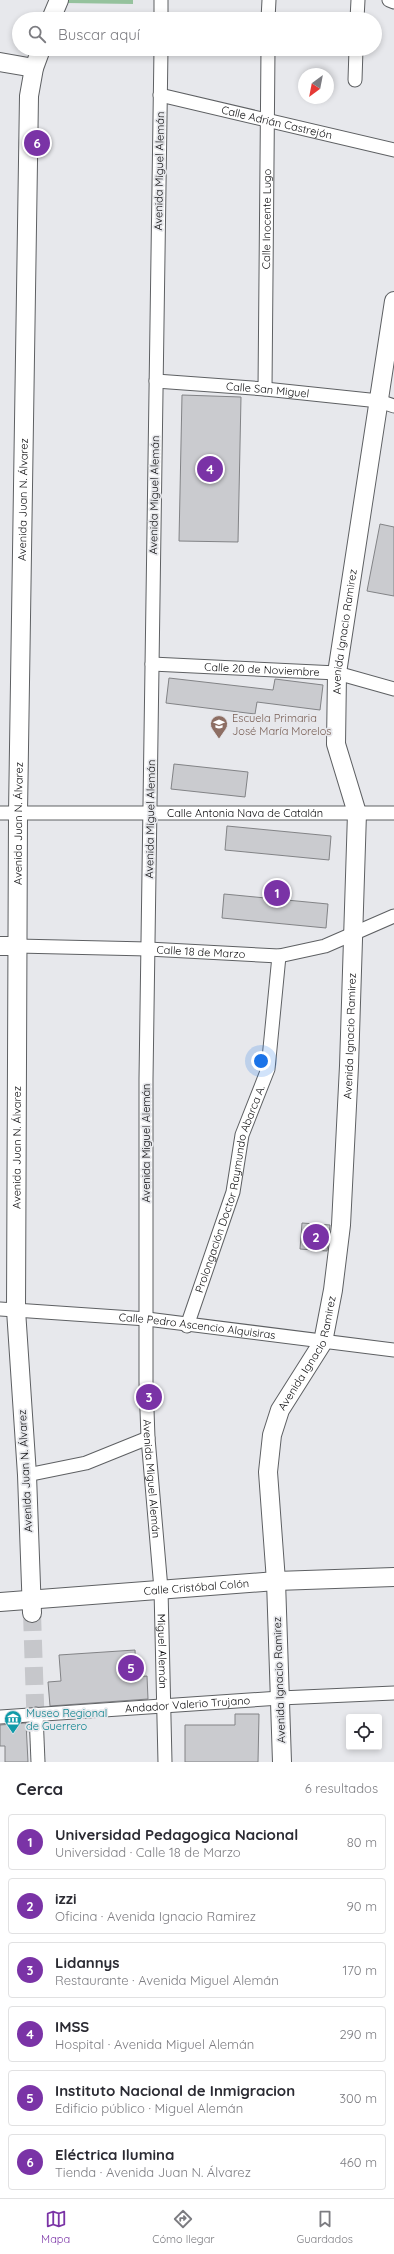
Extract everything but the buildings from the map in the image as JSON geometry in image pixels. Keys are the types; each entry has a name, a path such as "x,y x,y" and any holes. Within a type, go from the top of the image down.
{"main road":[{"path":"54,12 59,0"},
{"name":"Avenida Juan N. Álvarez","path":"32,1606 26,1475 8,1309 8,946 18,813 29,104 34,68 38,56"},
{"path":"0,62 34,68"},
{"name":"Avenida Ignacio Ramirez","path":"282,1762 276,1581 268,1472 272,1435 280,1410 323,1342 333,1290 341,1225 349,1066 357,813 336,744 337,673 386,404 394,301"},
{"name":"Calle Cristóbal Colón","path":"0,1602 32,1606 161,1589 276,1581 394,1577"}],"street":[{"path":"161,0 161,12"},
{"path":"268,0 268,12"},
{"path":"357,12 358,0"},
{"path":"389,0 394,2"},
{"name":"Avenida Miguel Alemán","path":"161,56 145,1178 148,1438 161,1589"},
{"name":"Calle Inocente Lugo","path":"265,389 268,56"},
{"path":"355,80 356,56"},
{"name":"Calle Adrián Castrejón","path":"160,95 394,150"},
{"name":"Calle San Miguel","path":"156,381 265,389 386,404"},
{"name":"Calle 20 de Noviembre","path":"152,664 337,673 394,689"},
{"name":"Calle Antonia Nava de Catalán","path":"0,813 394,813"},
{"name":"Calle 18 de Marzo","path":"8,946 148,949 279,956 324,946 394,916"},
{"name":"Prolongación Doctor Raymundo Abarca A.","path":"187,1326 233,1192 242,1135 268,1069 279,956"},
{"name":"Calle Pedro Ascencio Alquisiras","path":"8,1309 147,1319 187,1326 394,1350"},
{"path":"26,1475 86,1462 148,1438"},
{"name":"Miguel Alemán","path":"161,1589 166,1762"},
{"name":"Andador Valerio Trujano","path":"0,1717 280,1698 394,1693"},
{"path":"36,1714 38,1762"}],"green space":[{"path":"68,0 133,0 133,4 66,3"}],"tunnel":[{"path":"32,1613 36,1732"}],"place":[{"name":"Eléctrica Ilumina","path":"37,143"},
{"name":"IMSS","path":"210,469"},
{"name":"Escuela Primaria José María Morelos","path":"219,739"},
{"name":"Universidad Pedagogica Nacional","path":"277,893"},
{"name":"izzi","path":"316,1237"},
{"name":"Lidannys","path":"149,1397"},
{"name":"Instituto Nacional de Inmigracion","path":"131,1668"},
{"name":"Museo Regional de Guerrero","path":"13,1734"}]}
